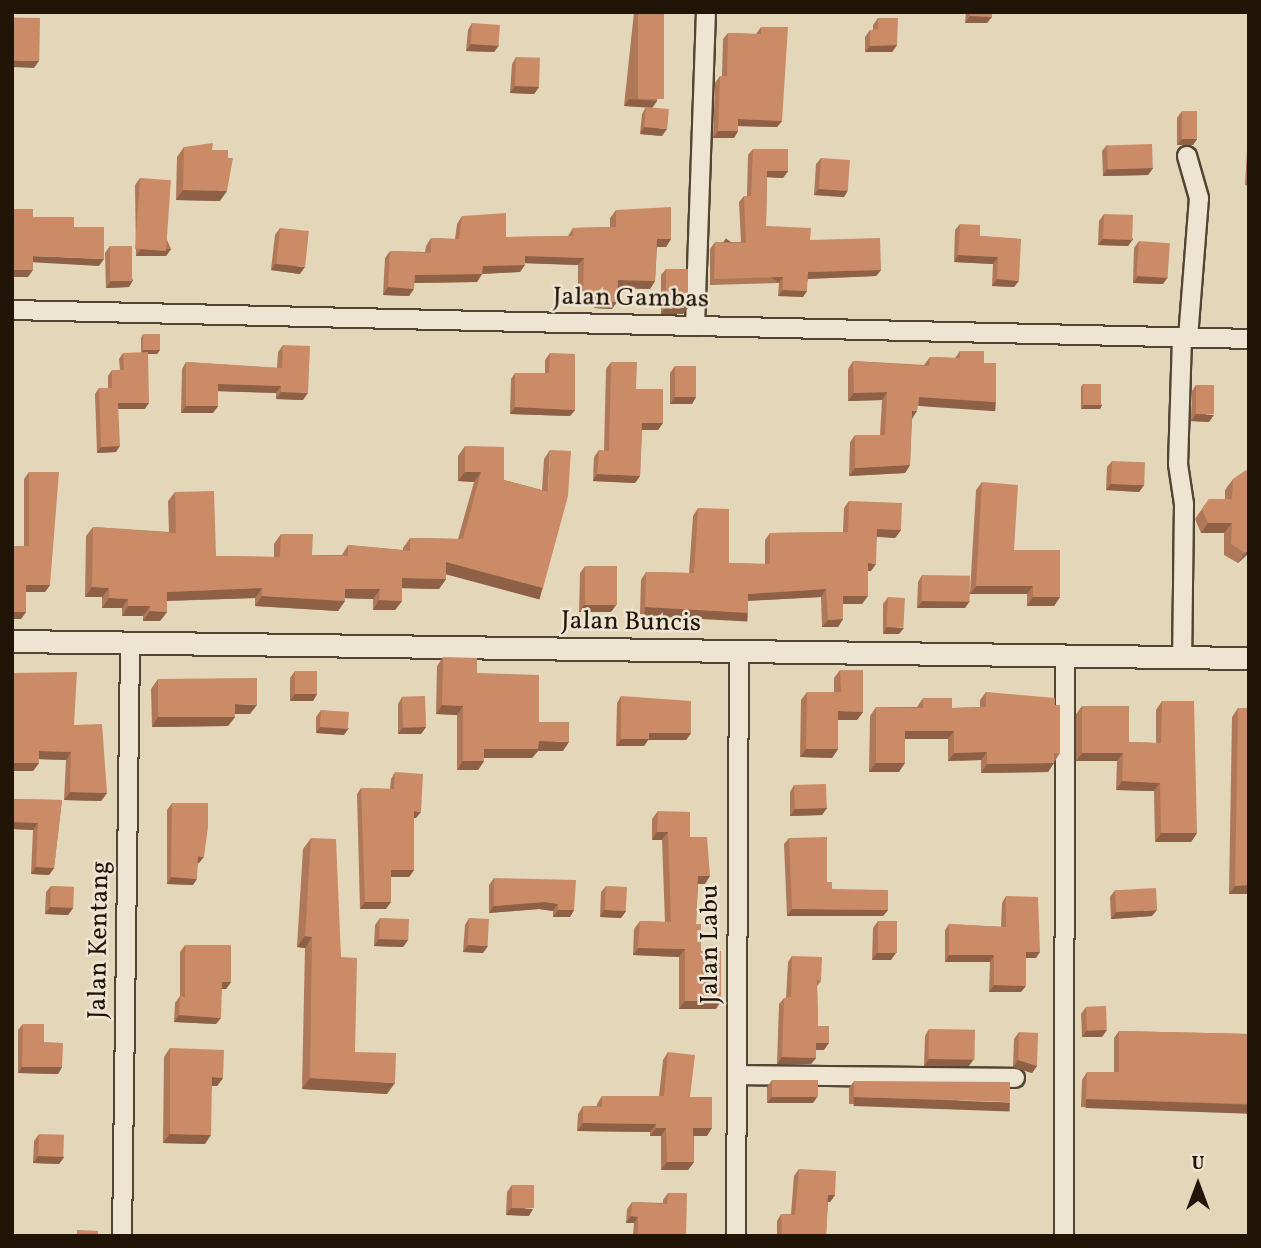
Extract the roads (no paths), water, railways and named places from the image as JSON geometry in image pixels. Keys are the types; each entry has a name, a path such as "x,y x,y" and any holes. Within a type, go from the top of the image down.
{"street":[{"path":"695,326 706,12"},
{"path":"1182,657 1184,504 1178,464 1185,338 1199,198 1186,156"},
{"name":"Jalan Gambas","path":"12,310 1249,339"},
{"name":"Jalan Buncis","path":"12,641 130,645 1249,658"},
{"name":"Jalan Kentang","path":"122,1236 130,645"},
{"name":"Jalan Labu","path":"736,1236 739,652"},
{"path":"1064,1236 1065,655"},
{"path":"737,1075 1015,1078"}]}
